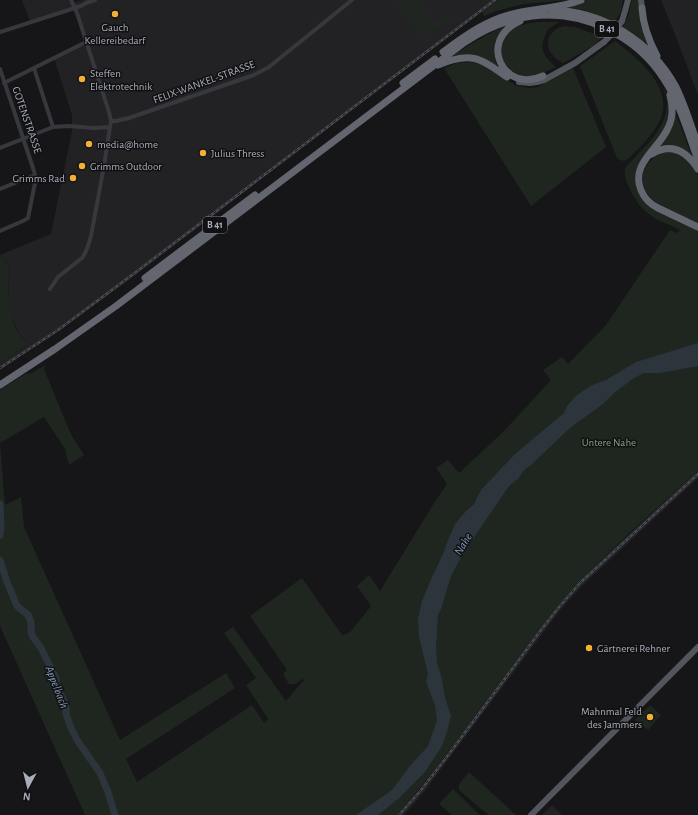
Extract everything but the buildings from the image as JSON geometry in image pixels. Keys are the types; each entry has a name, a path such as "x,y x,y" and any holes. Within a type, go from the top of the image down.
{"highway":[{"name":"B 41","path":"0,385 55,349 116,306 459,46 478,34 508,21 581,0"},
{"path":"642,8 646,31 662,66"},
{"name":"B 41","path":"543,76 528,80 515,77 505,70 501,64 497,49 504,32 510,26 533,13 552,10 570,11 603,21 618,28 639,42 662,66 670,77 681,99 698,145"},
{"name":"B 41","path":"0,379 53,345 113,303 470,33 484,24 499,18 517,13 564,16 589,22 620,36 654,65 665,80 677,102 698,160"},
{"name":"B 41","path":"429,70 454,59 472,58 484,62 508,78 519,82"},
{"path":"665,80 672,104 671,119 666,133 644,161 638,182 646,199 654,206 698,227"},
{"path":"644,161 650,155 658,151 666,149 675,150 688,156 698,169"}],"main road":[{"name":"B 41","path":"519,82 530,83 541,81 575,63 595,49 615,32 622,21 628,0"},
{"path":"641,0 642,8"},
{"name":"B 41","path":"543,76 595,49"},
{"path":"531,814 698,647"}],"street":[{"path":"50,289 58,277 82,258 88,246 102,180 111,121 71,0"},
{"path":"0,32 95,0"},
{"name":"FELIX-WANKEL-STRASSE","path":"111,121 129,118 254,75 269,67 352,0"},
{"path":"4,83 86,42"},
{"path":"34,68 53,127"},
{"name":"GOTENSTRASSE","path":"0,69 35,175 35,183 28,218 0,231"},
{"path":"0,148 53,127 110,127"},
{"path":"0,189 35,175"}],"shaded area":[{"path":"22,0 71,0 73,3 83,0 496,0 134,276 59,331 0,370 0,363 29,343 21,336 12,319 9,305 8,264 0,255 51,234 72,131 72,115 54,58 86,42 75,8 30,22"},
{"path":"661,0 698,0 698,95 674,32"},
{"path":"698,471 698,478 583,585 561,609 424,792 404,815 397,815 420,790 539,629 579,582"},
{"path":"552,805 562,815 542,815"}],"green space":[{"path":"395,0 421,0 430,22 452,14 454,17 424,38"},
{"path":"498,0 568,0 524,4 496,11 484,16 482,12"},
{"path":"587,0 623,0 621,11 615,22 583,10 563,7 575,5"},
{"path":"632,0 639,0 651,49 633,33 623,27 628,17"},
{"path":"537,22 559,22 548,30 542,47 545,54 556,67 534,76 514,73 506,66 501,56 502,44 506,35 513,28"},
{"path":"564,26 575,27 603,37 593,46 563,63 554,57 548,44 551,34 556,29"},
{"path":"504,27 494,46 494,55 497,66 476,56 452,56 477,40"},
{"path":"615,41 646,68 661,91 663,103 662,116 655,129 628,159 623,161 617,158 580,66"},
{"path":"469,62 481,64 515,85 528,88 538,87 573,68 606,147 531,206 444,68 457,63"},
{"name":"Untere Nahe","path":"662,86 667,95 670,104 667,126 636,182 655,209 686,225 691,220 673,212 650,197 643,181 644,171 650,162 658,155 669,152 679,154 690,161 698,175 698,471 608,553 558,606 543,624 451,749 397,815 85,815 0,626 0,443 5,505 21,497 24,527 120,740 226,673 235,688 126,759 137,782 252,705 264,723 268,719 246,685 256,678 224,633 233,627 286,701 304,680 302,679 295,684 289,684 283,674 287,670 250,616 302,578 342,635 351,631 371,606 357,586 369,575 380,591 447,484 436,468 448,460 459,473 504,431 551,380 543,370 562,357 568,364 606,325 670,230 677,233 680,230 658,220 644,210 631,192 625,175 626,167 646,146 663,122 667,104"},
{"path":"674,109 692,157 687,152 655,150"},
{"path":"0,255 8,264 9,301 12,318 20,335 29,343 0,363"},
{"path":"46,365 44,369 67,425 84,455 69,465 65,449 44,417 0,443 0,390 25,374 31,373"},
{"path":"650,705 661,715 648,730 635,720"},
{"path":"469,772 516,815 489,815 459,790 459,784"},
{"path":"453,789 480,815 452,815 439,804"}],"water":[{"name":"Nahe","path":"698,343 698,366 660,373 644,373 634,378 614,393 603,404 571,427 524,470 518,479 509,486 462,555 451,576 438,615 436,646 437,663 442,679 445,698 451,716 442,746 425,772 398,799 378,815 356,815 392,790 409,767 428,746 433,732 437,720 435,705 426,682 428,674 419,637 418,619 422,601 455,524 474,504 481,490 515,454 564,413 567,406 577,395 592,385 606,380 636,362"}],"waterway":[{"name":"Appelbach","path":"0,504 0,535"},
{"name":"Appelbach","path":"0,560 17,606 28,615 31,622 31,632 33,637 41,648 56,678 56,686 64,701 66,714 71,728 77,740 100,773 115,815"}],"railway":[{"path":"0,368 58,330 132,275 495,0"},
{"path":"399,815 421,790 541,630 580,583 698,474"}],"place":[{"name":"Gauch Kellereibedarf","path":"115,14"},
{"name":"Steffen Elektrotechnik","path":"82,79"},
{"name":"media@home","path":"89,144"},
{"name":"Julius Thress","path":"203,153"},
{"name":"Grimms Outdoor","path":"82,166"},
{"name":"Grimms Rad","path":"73,178"},
{"name":"Gärtnerei Rehner","path":"589,648"},
{"name":"Mahnmal Feld des Jammers","path":"650,717"}]}
